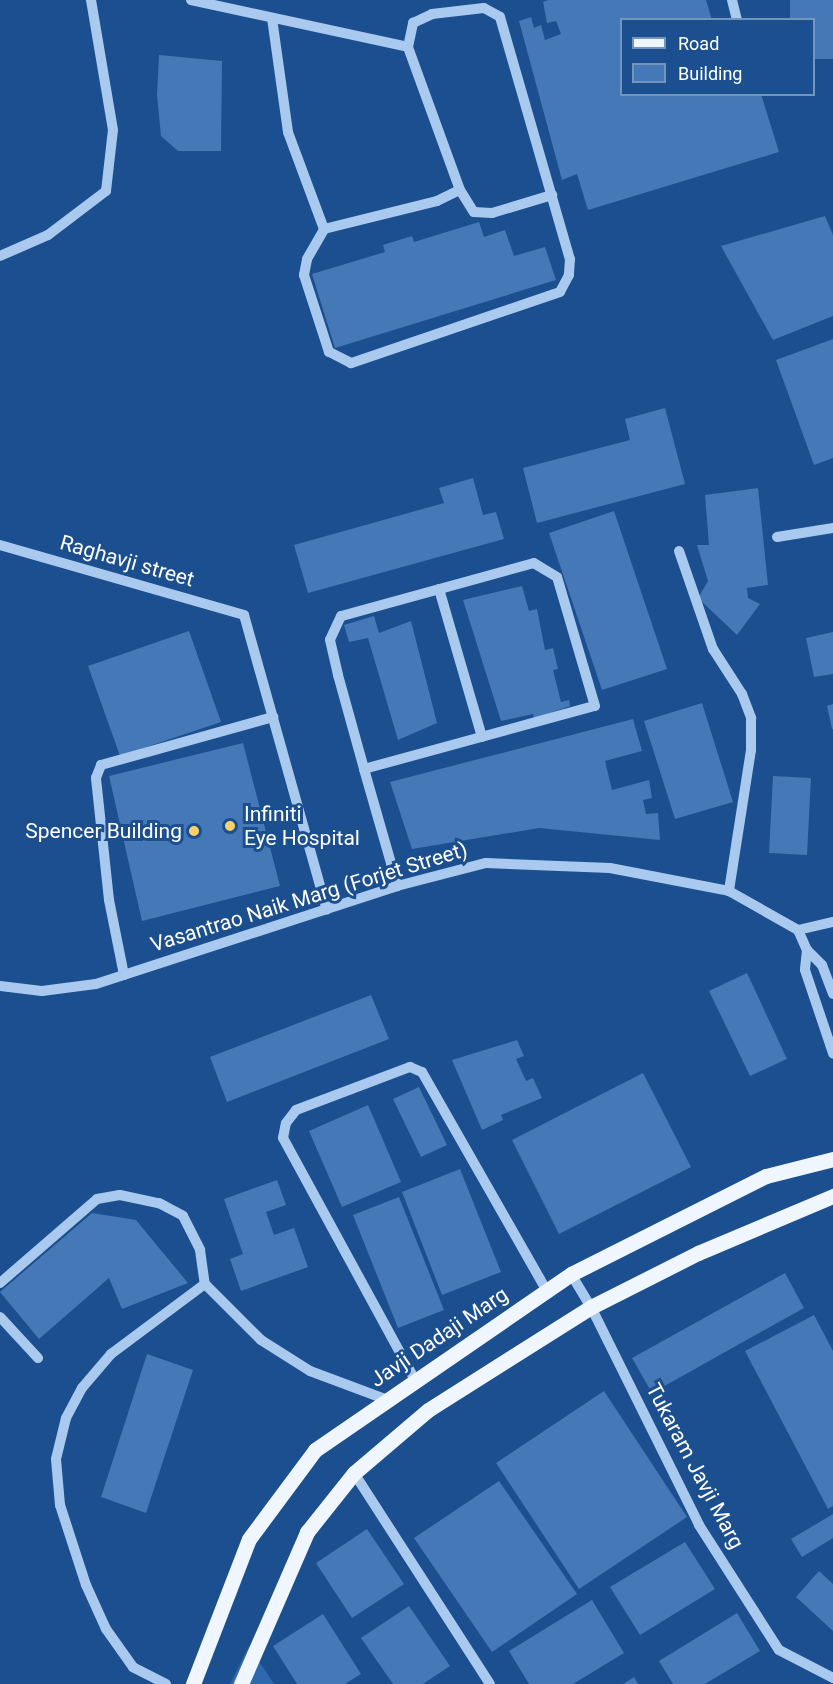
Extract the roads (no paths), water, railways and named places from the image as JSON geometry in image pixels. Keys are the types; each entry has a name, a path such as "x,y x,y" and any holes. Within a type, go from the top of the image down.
{"main road":[{"name":"Javji Dadaji Marg","path":"193,1684 249,1539 315,1450 385,1399 570,1274 766,1176 833,1159"},
{"path":"241,1684 306,1532 354,1473 428,1410 591,1307 698,1253 833,1196"}],"street":[{"path":"0,256 48,235 106,192 113,130 91,0"},
{"path":"191,0 408,47"},
{"path":"732,0 736,18"},
{"path":"460,190 437,201 324,229 307,259 304,275 329,352 351,363 561,292 569,275 570,260 552,195 500,17 484,8 432,14 413,24 408,47 460,190 474,212 492,213 552,195"},
{"path":"272,18 288,132 324,229"},
{"path":"777,537 833,528"},
{"name":"Raghavji street","path":"0,545 244,615 273,717"},
{"path":"679,551 713,650 742,694 751,718 751,750 729,891"},
{"path":"364,769 595,705 557,577 534,563 341,616 330,640 364,769 397,886"},
{"path":"439,589 482,736"},
{"path":"123,975 109,900 96,778 101,765 273,717 327,910"},
{"name":"Vasantrao Naik Marg (Forjet Street)","path":"0,986 42,991 96,984 397,886 486,863 610,868 729,891 798,930"},
{"path":"815,999 833,994 822,964 807,950 798,930 833,922"},
{"path":"807,950 805,970 833,1053"},
{"path":"415,1380 284,1138 286,1123 296,1110 410,1067 422,1072 546,1289"},
{"path":"0,1283 85,1206 97,1199 120,1195 159,1203 183,1216 200,1250 205,1284 261,1340 310,1371 385,1399"},
{"name":"Tukaram Javji Marg","path":"570,1274 591,1307 699,1525 773,1641 779,1650 833,1678"},
{"path":"166,1684 133,1667 106,1629 86,1585 60,1505 56,1459 66,1418 96,1371 111,1354 205,1284"},
{"path":"0,1317 38,1358"},
{"path":"354,1473 490,1684"}],"place":[{"name":"Infiniti Eye Hospital","path":"230,826"},
{"name":"Spencer Building","path":"194,831"}]}
